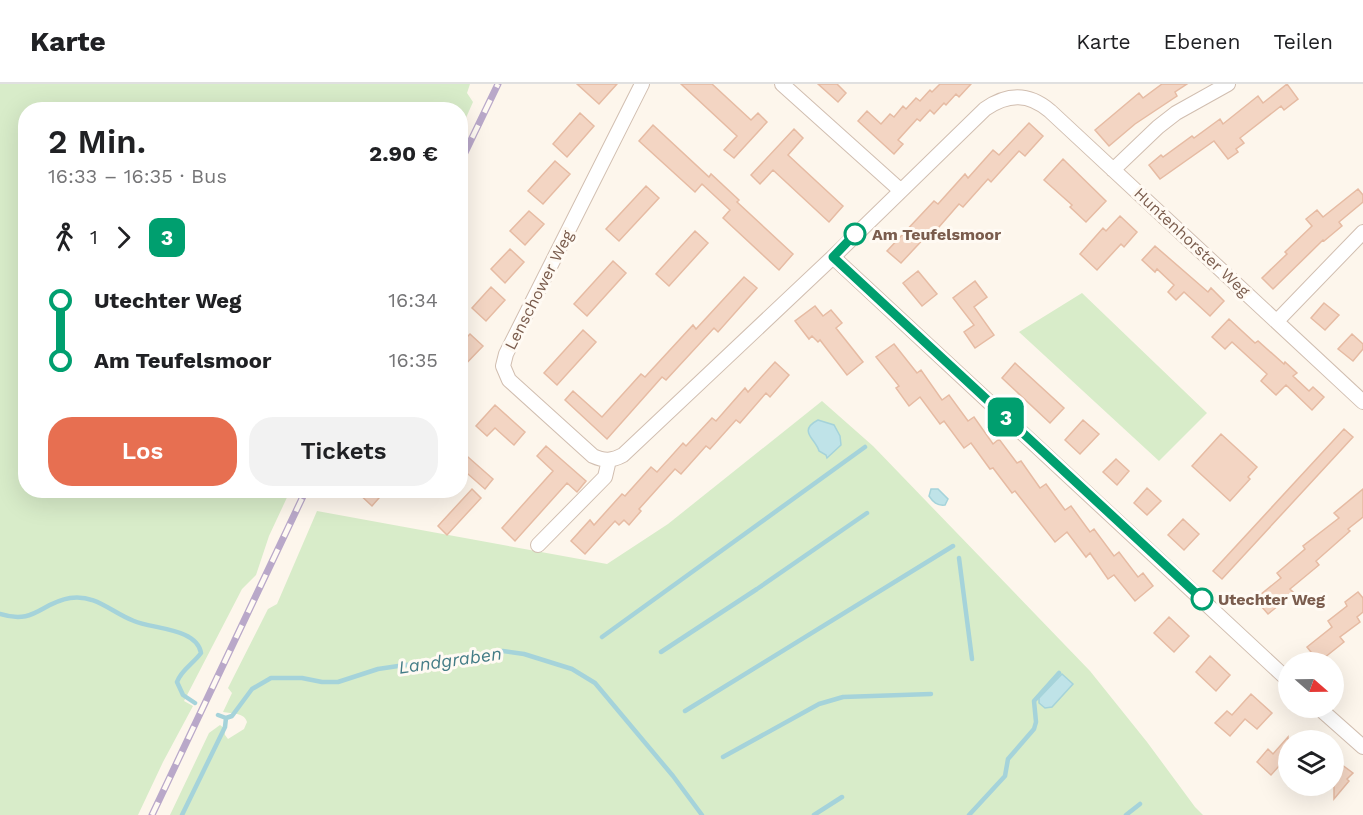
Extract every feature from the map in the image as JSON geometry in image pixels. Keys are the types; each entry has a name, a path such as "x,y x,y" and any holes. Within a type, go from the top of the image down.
{"street":[{"name":"Lenschower Weg","path":"609,460 593,456 509,380 502,366 642,84"},
{"path":"538,544 605,477 609,460 623,455 833,257 900,190 782,84"},
{"path":"1113,170 1152,132 1176,113 1228,84"},
{"name":"Huntenhorster Weg","path":"900,190 995,102 1015,96 1032,99 1042,104 1363,402"},
{"path":"1277,321 1363,232"},
{"path":"833,257 1278,671"},
{"path":"1330,718 1363,747"}],"green space":[{"path":"0,84 470,84 467,93 473,102 468,113 468,102 18,102 18,498 287,498 269,536 256,575 242,589 184,701 193,706 138,815 0,815"},
{"path":"1082,293 1207,413 1159,461 1019,332"},
{"path":"822,401 873,446 1090,671 1203,815 170,815 209,733 220,725 224,728 228,739 244,729 247,722 243,716 223,712 232,693 228,688 268,609 277,604 317,511 607,564 668,524"}],"water":[{"path":"818,420 834,425 840,436 841,445 827,458 819,451 808,431"},
{"path":"931,489 938,489 948,499 945,505 937,504 932,500 929,496"},
{"path":"1062,674 1073,684 1052,707 1045,708 1039,703 1039,698"}],"building":[{"path":"577,84 617,84 599,104"},
{"path":"681,84 712,84 751,120 758,113 767,122 734,158 724,150 737,136"},
{"path":"818,84 837,84 846,93 838,102"},
{"path":"940,84 971,84 959,97 956,94 934,114 930,110 920,121 917,119 898,140 903,144 894,154 858,121 867,111 881,124 890,114 894,117 903,106 906,109 916,98 920,101 930,90 932,92"},
{"path":"1162,84 1187,84 1175,92 1177,96 1135,124 1109,146 1095,130 1139,93 1143,98"},
{"path":"1287,84 1298,99 1284,110 1281,106 1240,138 1244,143 1236,149 1238,152 1228,159 1214,141 1160,179 1149,165 1161,155 1163,157 1220,119 1223,124 1258,96 1263,103"},
{"path":"580,113 594,126 567,157 553,144"},
{"path":"1029,123 1043,136 1025,156 1019,151 991,182 988,179 963,207 959,204 932,235 929,233 901,263 887,251 934,201 938,204 965,174 968,178 993,150 999,155"},
{"path":"653,125 709,177 711,174 739,200 737,202 793,254 779,270 723,218 730,210 702,184 695,192 639,141"},
{"path":"794,129 803,138 788,155 843,206 829,222 773,170 760,184 751,175"},
{"path":"1063,159 1106,201 1086,222 1070,207 1072,205 1044,180"},
{"path":"555,161 570,174 543,204 528,191"},
{"path":"646,186 659,198 619,241 606,229"},
{"path":"1358,189 1363,195 1363,202 1339,222 1342,226 1323,240 1273,289 1262,278 1312,226 1306,219 1317,210 1323,217"},
{"path":"529,211 544,224 525,245 510,231"},
{"path":"1120,216 1137,232 1124,247 1121,244 1097,270 1080,254 1103,228 1106,231"},
{"path":"695,231 708,243 669,286 656,274"},
{"path":"1155,246 1208,292 1211,288 1224,301 1210,316 1184,292 1176,300 1168,292 1174,285 1157,269 1155,272 1142,260"},
{"path":"510,249 524,262 505,283 491,269"},
{"path":"613,261 626,273 587,316 574,304"},
{"path":"918,271 937,294 922,306 903,283"},
{"path":"744,277 757,288 718,332 714,328 666,380 662,377 607,439 565,400 573,391 602,417 641,374 645,377 693,325 696,329"},
{"path":"975,281 987,297 974,307 994,335 975,348 964,332 974,325 953,298"},
{"path":"491,287 505,300 486,321 472,308"},
{"path":"1324,303 1339,315 1325,330 1311,318"},
{"path":"815,306 823,316 831,310 842,323 836,328 863,362 847,375 820,340 818,342 812,336 809,339 795,321"},
{"path":"1229,319 1255,343 1258,341 1284,364 1285,362 1297,373 1293,376 1309,391 1313,387 1324,397 1312,410 1286,385 1276,395 1261,381 1267,374 1232,342 1225,349 1212,337"},
{"path":"583,330 596,342 557,385 544,373"},
{"path":"470,334 483,346 468,362 468,336"},
{"path":"1352,334 1363,344 1363,349 1353,361 1338,349"},
{"path":"894,344 917,373 921,370 942,400 949,395 968,421 974,417 993,444 999,439 1017,463 1021,461 1040,488 1046,484 1065,510 1071,506 1090,532 1094,529 1114,556 1119,552 1138,577 1143,573 1153,586 1135,601 1114,575 1108,579 1090,553 1086,557 1067,532 1055,542 1015,491 1012,493 993,468 990,469 971,443 964,448 944,421 940,424 920,397 909,406 896,388 899,386 876,357"},
{"path":"775,362 789,375 770,397 766,393 740,423 736,420 710,449 706,446 681,474 675,469 639,509 641,511 629,525 624,520 619,525 615,521 585,554 571,541 590,520 594,525 651,467 657,472 683,443 686,446 712,418 716,421 745,388 748,392"},
{"path":"1015,363 1064,408 1050,423 1002,378"},
{"path":"495,405 525,432 514,445 495,428 487,436 476,426"},
{"path":"1083,420 1099,434 1080,454 1065,440"},
{"path":"1344,429 1353,437 1222,579 1213,571"},
{"path":"1221,434 1257,467 1248,477 1250,479 1230,501 1192,466"},
{"path":"546,446 586,481 577,492 567,483 515,541 502,528 553,471 537,456"},
{"path":"468,457 493,479 485,489 468,474"},
{"path":"1116,459 1129,471 1117,485 1103,472"},
{"path":"1147,488 1161,501 1147,515 1134,503"},
{"path":"472,489 481,498 447,535 438,526 464,498 468,498 468,493"},
{"path":"1363,489 1363,517 1316,561 1319,565 1290,589 1294,593 1268,614 1255,599 1281,578 1277,573 1305,549 1303,546 1339,518 1334,513"},
{"path":"364,498 379,498 372,506"},
{"path":"1183,519 1199,534 1184,550 1168,535"},
{"path":"1358,592 1363,598 1363,612 1357,617 1360,622 1340,637 1344,642 1332,652 1311,652 1307,647 1332,627 1328,621 1347,606 1345,602"},
{"path":"1169,617 1189,636 1174,652 1154,633"},
{"path":"1210,656 1230,675 1216,691 1196,672"},
{"path":"1251,694 1272,713 1257,729 1245,719 1230,736 1215,723 1227,711 1232,715"},
{"path":"1278,748 1278,767 1271,775 1257,762 1268,749 1273,754"},
{"path":"1344,766 1353,773 1347,779 1349,781 1344,787"}],"waterway":[{"path":"602,637 865,447"},
{"path":"661,652 867,513"},
{"path":"685,711 953,546"},
{"path":"959,558 972,659"},
{"name":"Landgraben","path":"0,614 21,617 60,601 79,598 96,601 142,624 183,634 198,645 201,653 181,674 177,682 183,695 195,703"},
{"name":"Landgraben","path":"218,715 226,718 232,716 252,689 271,678 302,678 338,682 378,669 460,661 503,651 524,654 572,669 595,683 673,776 702,815"},
{"path":"969,815 1005,776 1008,759 1034,729 1036,722 1034,701 1059,673"},
{"path":"723,757 819,704 843,697 931,694"},
{"path":"182,815 225,727 226,718"},
{"path":"814,815 842,797"},
{"path":"1126,815 1140,804"}],"railway":[{"path":"468,146 498,84"},
{"path":"152,815 302,498"}],"bus line":[{"name":"3","path":"855,234 833,257 1202,599"}],"place":[{"name":"Am Teufelsmoor","path":"855,234"},
{"name":"Utechter Weg","path":"1202,599"}]}
